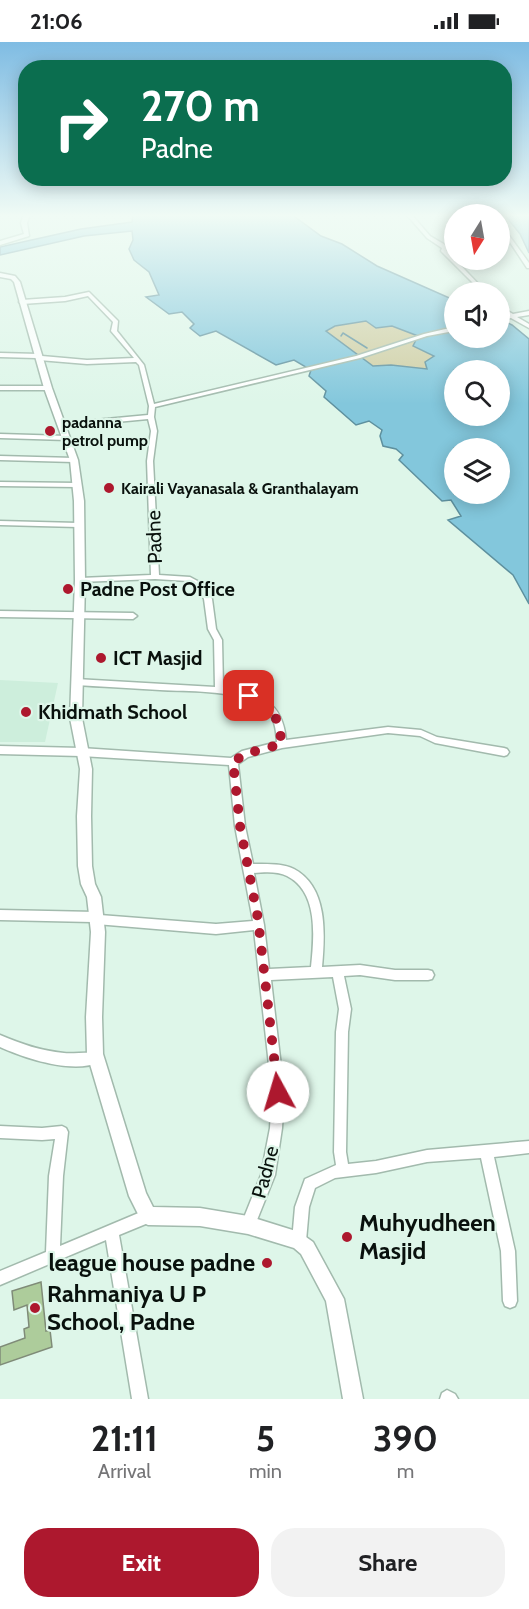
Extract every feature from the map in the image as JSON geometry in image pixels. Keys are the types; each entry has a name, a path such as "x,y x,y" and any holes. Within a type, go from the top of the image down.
{"main road":[{"path":"9,277 16,279 48,388 74,460 80,580 76,718 86,770 85,866 88,884 94,897 96,918 98,966 94,1017 97,1058 138,1196 148,1216 200,1217 248,1226 300,1241 307,1248 335,1299 352,1399"}],"street":[{"path":"22,302 65,299 89,294 116,322 114,331 138,360"},
{"path":"510,316 529,313"},
{"path":"510,319 529,326"},
{"path":"152,406 369,355 408,340 444,331"},
{"path":"0,355 87,362 138,360"},
{"name":"Padne","path":"138,360 145,372 154,431 150,461 155,577 190,579 201,585 208,599 212,629 218,640 219,690"},
{"path":"0,388 48,388"},
{"path":"0,436 65,432 151,417"},
{"path":"0,458 74,460"},
{"path":"0,484 77,485"},
{"path":"0,523 78,525"},
{"path":"80,580 155,577"},
{"path":"0,614 133,616"},
{"path":"76,682 219,690 249,696 264,704 278,719 282,744"},
{"path":"0,750 81,752 233,762 245,754 282,744 388,730 420,733 435,740 504,752"},
{"name":"Padne","path":"233,762 248,869 259,926 278,1092 276,1128 268,1175 248,1226"},
{"path":"248,869 289,872 303,881 311,892 318,929 316,972"},
{"path":"0,915 116,918 216,928 259,926"},
{"path":"264,975 360,970 395,975 428,975"},
{"path":"338,972 345,1009 342,1032 340,1152 343,1171"},
{"path":"0,1041 16,1049 80,1062 97,1058"},
{"path":"0,1132 42,1134 62,1132 56,1176 53,1255"},
{"path":"300,1241 302,1207 310,1184 334,1172 427,1156 529,1147"},
{"path":"486,1150 508,1251 510,1301"},
{"path":"0,1278 148,1216"},
{"path":"111,1231 140,1399"}],"shaded area":[{"path":"366,321 376,328 392,326 418,336 413,346 435,356 427,370 391,365 373,366 326,331 345,323"},
{"name":"Khidmath School","path":"0,680 58,683 45,742 0,742"}],"water":[{"path":"151,277 403,277 444,296 444,348 510,348 510,324 512,325 529,339 529,604 513,575 448,520 461,516 454,504 510,504 510,438 444,438 444,501 442,501 399,460 403,455 396,449 383,446 380,436 382,430 369,421 356,425 324,397 326,391 309,376 311,370 294,360 276,365 216,331 200,336 190,328 194,324 182,312 169,314 146,297 159,295","holes":["366,321 376,328 392,326 418,336 413,346 434,356 425,362 427,369 391,365 373,366 326,331 335,326"]}],"building":[{"path":"41,1282 46,1331 50,1330 52,1347 0,1365 0,1347 25,1338 24,1329 29,1327 27,1305 14,1310 12,1291"}],"waterway":[{"path":"341,336 343,333 367,348"}],"place":[{"name":"padanna petrol pump","path":"50,431"},
{"name":"Kairali Vayanasala & Granthalayam","path":"109,488"},
{"name":"Padne Post Office","path":"68,589"},
{"name":"ICT Masjid","path":"101,658"},
{"name":"Khidmath School","path":"26,712"},
{"name":"Muhyudheen Masjid","path":"347,1237"},
{"name":"league house padne","path":"267,1263"},
{"name":"Rahmaniya U P School, Padne","path":"35,1308"}],"route":[{"path":"249,696 264,704 278,719 282,744 245,754 233,762 240,826 258,919 278,1092"}]}
